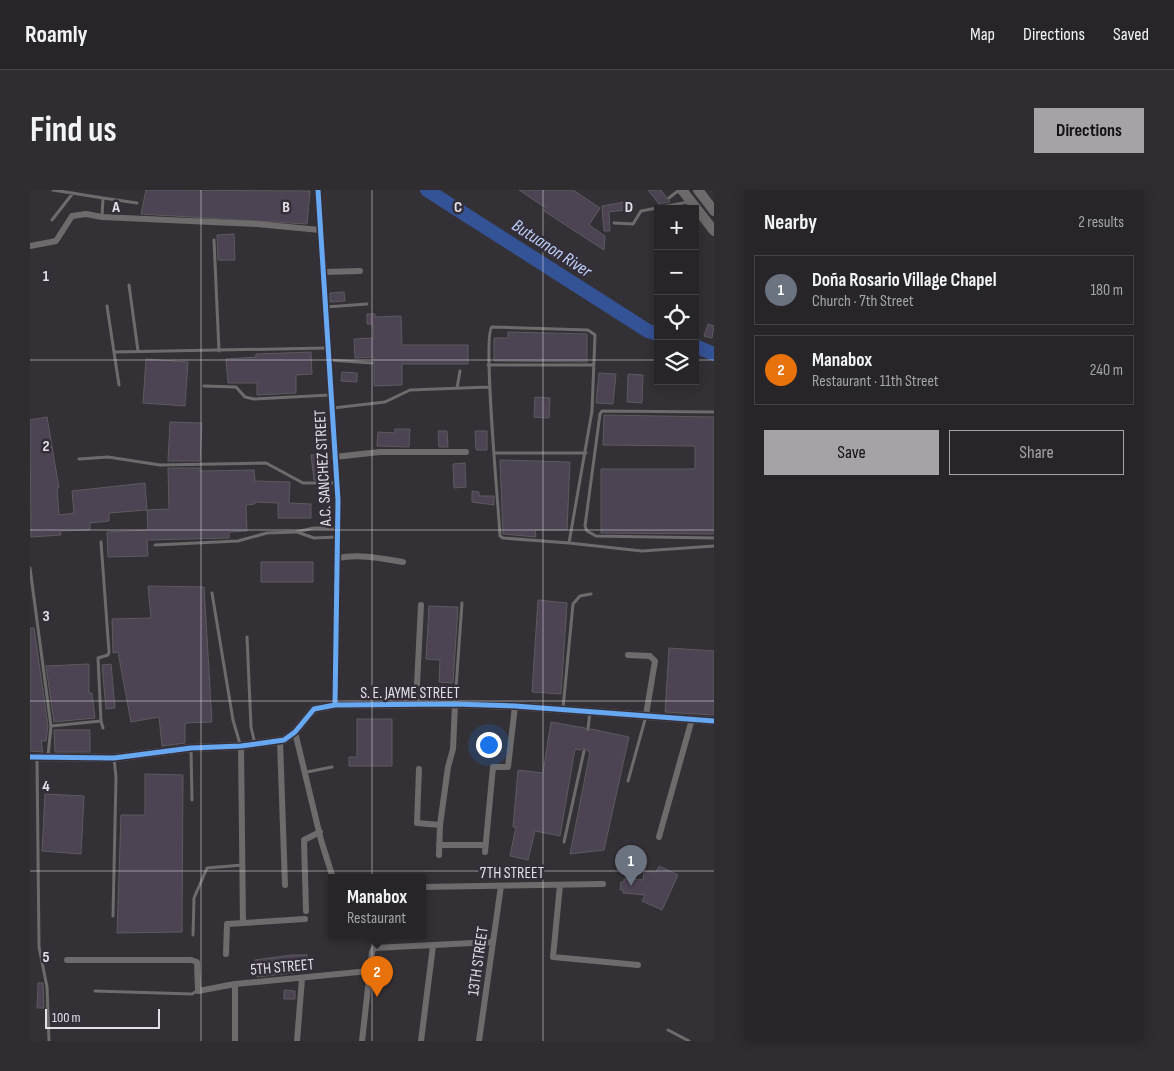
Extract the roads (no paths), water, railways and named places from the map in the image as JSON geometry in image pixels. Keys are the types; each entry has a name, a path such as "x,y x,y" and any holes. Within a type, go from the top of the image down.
{"main road":[{"path":"681,190 714,231"},
{"path":"698,190 709,198 714,211"}],"street":[{"name":"A.C. SANCHEZ STREET","path":"318,190 338,528 335,705"},
{"path":"30,246 56,241 62,235 72,216 86,214 102,217 257,224 320,230"},
{"path":"324,272 360,272"},
{"path":"334,457 380,452 466,452"},
{"path":"337,558 354,555 372,555 403,562"},
{"path":"416,704 421,605"},
{"path":"628,655 650,656 655,661 646,715"},
{"path":"439,854 440,824 448,767 454,749 455,704"},
{"name":"S. E. JAYME STREET","path":"33,757 114,758 191,748 241,746 280,741 295,732 314,709 335,705 455,704 515,706 714,720"},
{"path":"439,845 485,848 493,767 508,768 515,706"},
{"path":"659,837 692,719"},
{"path":"295,732 307,772 320,832 332,874"},
{"path":"280,741 285,885"},
{"path":"241,746 243,923"},
{"path":"419,769 417,823 440,824"},
{"path":"306,911 304,840 320,832"},
{"name":"7TH STREET","path":"426,887 603,884"},
{"name":"13TH STREET","path":"479,1041 501,886"},
{"path":"560,886 552,957 638,965"},
{"path":"226,954 226,925 306,919"},
{"path":"362,1041 374,948 493,942"},
{"path":"421,1041 433,946"},
{"path":"67,960 191,960 197,962 198,991"},
{"name":"5TH STREET","path":"198,991 235,984 370,971"},
{"path":"297,1041 302,979"},
{"path":"235,984 235,1041"}],"lane":[{"path":"53,190 137,203"},
{"path":"669,198 681,190"},
{"path":"52,220 74,193"},
{"path":"102,217 103,198"},
{"path":"614,223 633,224 641,211 691,202"},
{"path":"214,240 219,351"},
{"path":"129,285 138,351"},
{"path":"326,306 367,304"},
{"path":"107,306 119,385"},
{"path":"569,543 592,411 595,335 592,332 492,327 488,332 488,365 501,537 642,551 714,546"},
{"path":"115,352 327,348"},
{"path":"329,360 372,363"},
{"path":"488,365 593,365"},
{"path":"457,388 460,370"},
{"path":"204,386 236,387 245,397 254,399 330,395"},
{"path":"331,408 385,402 410,390 489,387"},
{"path":"714,412 602,411 600,413 586,526 587,531 596,536 714,538"},
{"path":"495,453 586,453"},
{"path":"79,459 108,457 160,465 266,463 303,483 336,483"},
{"path":"155,545 238,541 268,533 296,532 314,528 338,528"},
{"path":"296,532 314,538 337,537"},
{"path":"101,542 109,652 108,655 98,658 103,728"},
{"path":"30,568 51,726 48,756"},
{"path":"212,593 233,720 241,746"},
{"path":"562,709 573,604 580,596 591,594"},
{"path":"455,704 462,603"},
{"path":"247,636 251,727 255,744"},
{"path":"588,729 591,711"},
{"path":"628,780 646,715"},
{"path":"51,726 101,721"},
{"path":"191,748 192,800"},
{"path":"564,842 584,751"},
{"path":"33,757 39,947 47,988 49,1041"},
{"path":"113,916 116,777 114,758"},
{"path":"307,772 332,767"},
{"path":"193,935 194,898 207,868 243,865"},
{"path":"95,991 192,994 198,991"},
{"path":"668,1030 690,1041"}],"waterway":[{"name":"Butuanon River","path":"427,190 648,331 654,333"},
{"name":"Butuanon River","path":"699,348 714,354"}],"place":[{"name":"Doña Rosario Village Chapel","path":"631,886"},
{"name":"Manabox","path":"377,997"}]}
